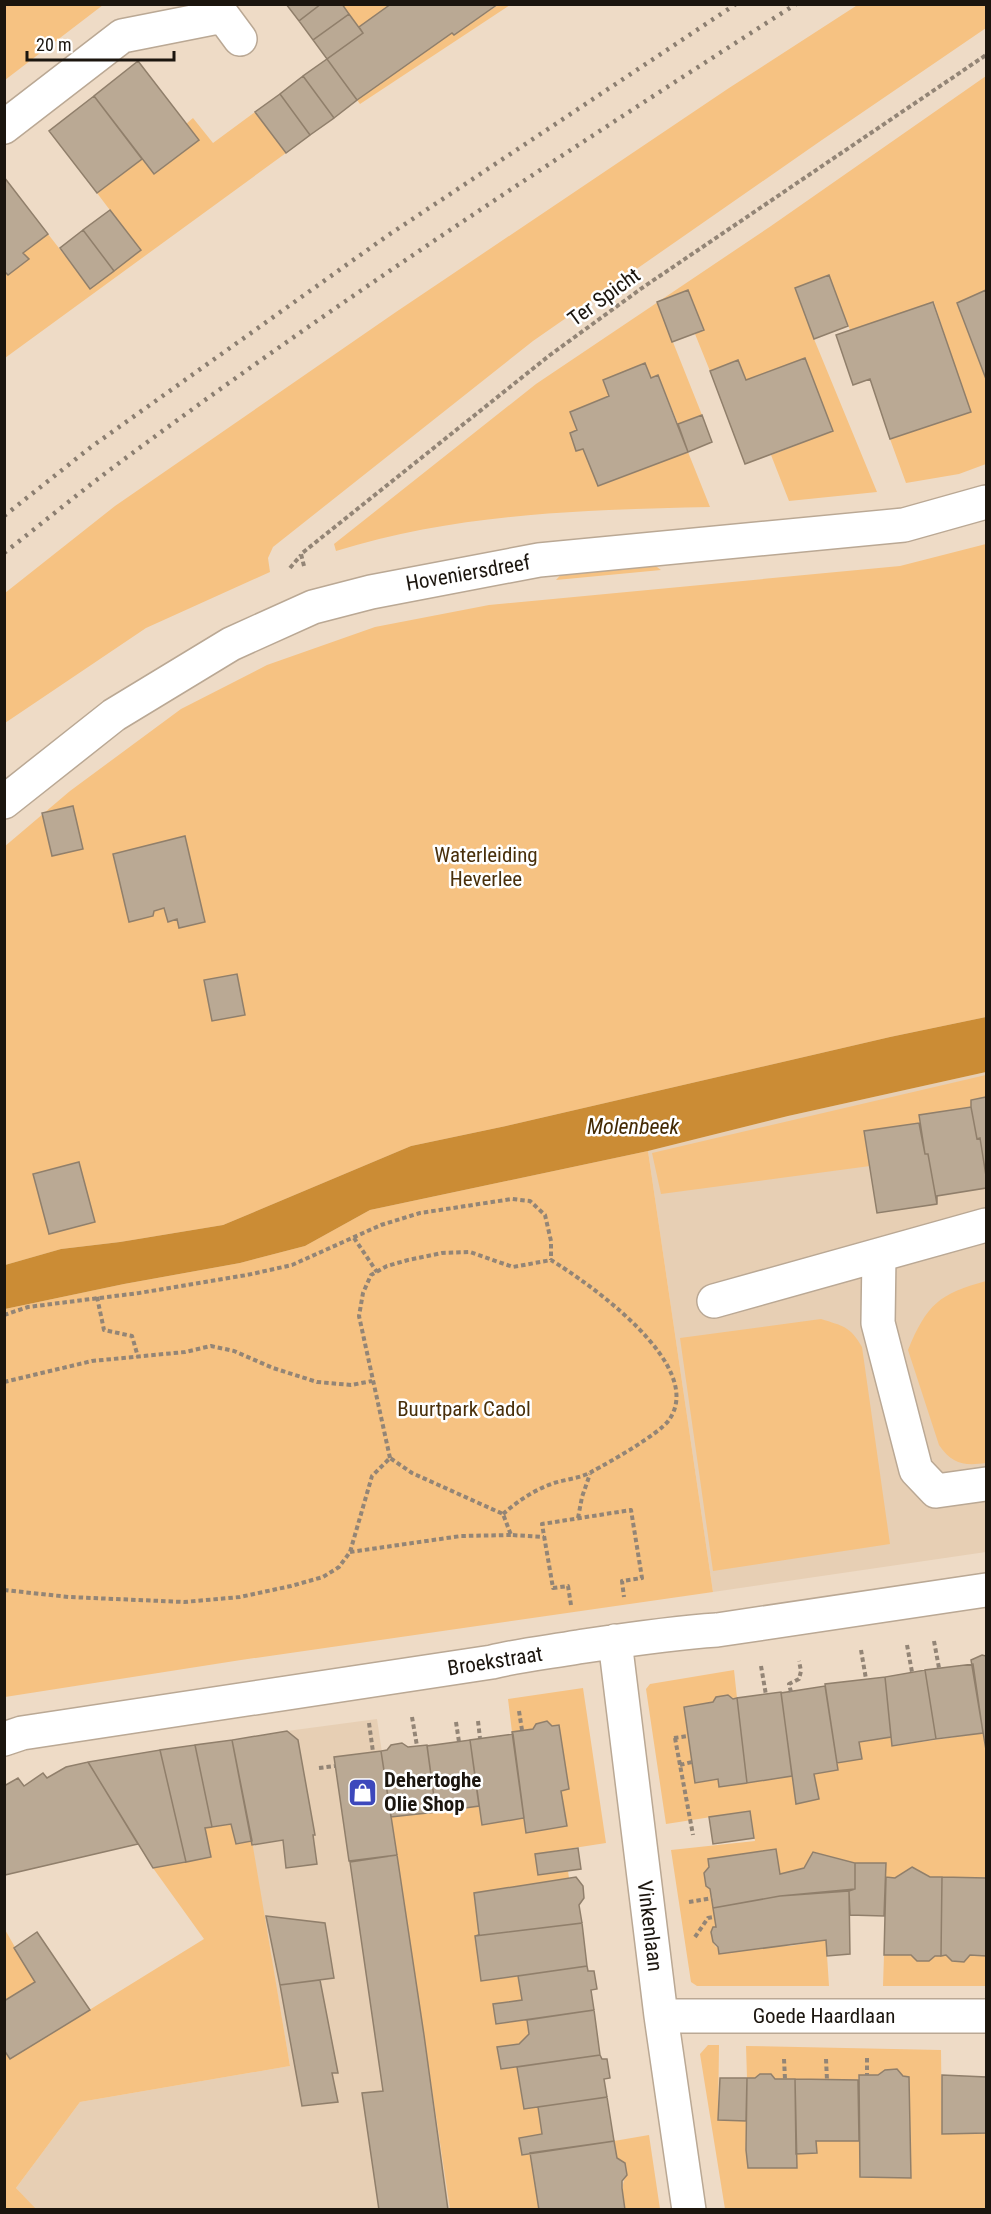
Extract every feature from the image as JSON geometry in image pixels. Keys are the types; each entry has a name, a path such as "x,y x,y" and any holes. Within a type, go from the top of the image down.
{"street":[{"path":"4,128 123,36 222,16 240,39"},
{"name":"Hoveniersdreef","path":"4,802 114,715 231,644 313,608 371,592 539,560 904,525 987,502"},
{"path":"714,1301 987,1225"},
{"path":"879,1255 878,1323 916,1470 936,1491 987,1484"},
{"name":"Broekstraat","path":"4,1739 22,1733 623,1640 728,1628 987,1590"},
{"name":"Vinkenlaan","path":"623,1640 661,2016 689,2210"},
{"name":"Goede Haardlaan","path":"661,2016 987,2016"}],"path":[{"name":"Ter Spicht","path":"313,608 301,554 550,355 633,294 987,55"},
{"path":"4,1315 28,1307 139,1293 292,1265 381,1225 420,1213 512,1199 530,1201 545,1215 551,1241 551,1260"},
{"path":"354,1238 377,1272"},
{"path":"503,1515 520,1499 551,1484 591,1473 641,1442 668,1421 676,1406 676,1387 670,1369 629,1319 582,1279 551,1260 513,1267 470,1252 442,1253 387,1266 371,1275 363,1293 359,1316 390,1458 412,1473 503,1515 511,1534"},
{"path":"97,1297 104,1329 132,1336 138,1357"},
{"path":"4,1382 92,1361 185,1352 211,1346 234,1351 273,1368 317,1382 351,1385 372,1381"},
{"path":"4,1590 69,1598 184,1602 240,1597 323,1577 339,1567 350,1552 372,1476 390,1458"},
{"path":"578,1518 582,1497 591,1473"},
{"path":"578,1648 568,1586 553,1588 542,1524 631,1509 642,1578 622,1581 623,1640"},
{"path":"350,1552 461,1536 511,1534 544,1537"},
{"path":"934,1641 939,1668"},
{"path":"907,1645 912,1672"},
{"path":"861,1650 866,1679"},
{"path":"791,1692 789,1684 799,1679 801,1671 799,1660"},
{"path":"761,1665 766,1695"},
{"path":"519,1711 522,1730"},
{"path":"411,1713 417,1746"},
{"path":"478,1721 480,1738"},
{"path":"456,1722 459,1742"},
{"path":"675,1738 693,1835"},
{"path":"372,1745 373,1752"},
{"path":"680,1765 692,1762"},
{"path":"318,1768 335,1766"},
{"path":"685,1903 712,1898"}],"shaded area":[{"path":"986,1072 986,1552 713,1592 648,1151 788,1116"},
{"path":"377,1719 450,2209 36,2210 16,2188 80,2102 290,2066 252,1845 283,1840 286,1868 317,1864 313,1835 315,1835 298,1740 287,1731"}],"green space":[{"path":"5,4 103,4 103,5 5,80"},
{"path":"859,4 986,5 986,28 533,341 273,547 268,558 270,572 146,628 5,723 5,593 115,506 396,312 729,88"},
{"path":"342,5 391,5 359,27"},
{"path":"498,5 510,5 360,104 357,100 452,33 454,35"},
{"path":"986,76 986,290 957,303 986,379 986,464 959,474 906,483 890,439 970,412 934,302 850,330 829,276 795,288 877,492 789,501 771,455 833,431 805,358 746,380 738,361 710,371 695,334 703,330 688,291 659,301"},
{"path":"255,112 286,153 5,358 4,271 8,275 28,259 23,253 48,234 90,288 140,250 97,193 142,159 154,174 199,140 186,124 193,118 213,143"},
{"path":"657,303 702,415 678,424 658,375 570,412 577,430 570,433 576,451 583,449 599,486 688,452 710,507 568,512 474,521 382,538 336,551 334,544 536,384"},
{"name":"Waterleiding Heverlee","path":"986,544 986,1017 411,1146 223,1225 61,1249 5,1265 4,847 70,791 181,709 267,665 375,627 489,605 900,566"},
{"path":"649,561 661,570 556,580 566,569"},
{"path":"986,1075 986,1097 971,1100 971,1107 919,1115 919,1123 864,1131 870,1166 661,1194 652,1153"},
{"name":"Buurtpark Cadol","path":"648,1151 713,1592 241,1660 5,1697 5,1309 240,1263 305,1246 370,1210"},
{"path":"986,1281 986,1463 965,1464 954,1460 939,1445 908,1350 922,1322 936,1303 957,1291"},
{"path":"821,1319 850,1331 862,1347 890,1544 713,1571 680,1338"},
{"path":"734,1670 737,1698 717,1697 713,1702 684,1707 696,1783 718,1779 719,1786 792,1776 796,1804 819,1799 814,1774 838,1770 837,1763 861,1759 859,1742 891,1737 893,1746 983,1733 986,1750 986,1878 930,1877 912,1867 895,1878 886,1877 886,1863 855,1863 814,1852 804,1868 780,1874 775,1849 708,1859 709,1867 704,1873 706,1886 710,1889 716,1927 713,1927 712,1935 716,1947 790,1946 826,1940 829,1986 697,1986 691,1982 671,1850 755,1841 750,1811 666,1824 646,1689 650,1684"},
{"path":"583,1688 606,1843 535,1854 538,1875 568,1871 569,1878 474,1894 479,1935 475,1937 481,1980 518,1976 522,2000 493,2004 497,2024 527,2020 529,2034 519,2044 497,2048 501,2069 517,2067 524,2109 538,2107 542,2134 519,2138 522,2154 530,2153 539,2209 450,2209 391,1817 479,1806 482,1825 524,1818 527,1833 567,1826 561,1791 569,1789 559,1725 552,1726 547,1722 536,1724 533,1729 512,1732 508,1699"},
{"path":"231,1824 236,1844 252,1841 290,2066 80,2102 16,2188 36,2209 5,2209 4,2050 10,2059 204,1939 153,1868 211,1857 205,1828"},
{"path":"4,1928 35,1982 5,2001 4,2001"},
{"path":"884,1955 911,1955 917,1961 929,1961 935,1956 946,1955 952,1961 964,1962 970,1955 986,1956 986,1986 883,1986"},
{"path":"708,2045 719,2045 718,2120 746,2121 746,2150 749,2168 797,2168 796,2154 816,2153 816,2141 859,2141 860,2177 911,2177 909,2077 903,2076 897,2069 885,2070 878,2075 859,2075 858,2080 775,2079 771,2074 760,2074 755,2078 747,2078 746,2046 941,2050 942,2133 986,2133 986,2209 725,2209 700,2054"},
{"path":"649,2135 660,2209 625,2209 623,2186 627,2174 625,2163 617,2158 614,2141"}],"water":[{"name":"Molenbeek","path":"986,1017 986,1072 788,1116 648,1151 370,1210 305,1246 240,1263 5,1309 5,1265 61,1249 223,1225 411,1146"}],"building":[{"path":"286,4 321,4 299,21"},
{"path":"321,4 342,4 349,14 313,40 299,21"},
{"path":"391,4 498,4 454,35 452,33 357,100 327,59 363,33 359,27"},
{"path":"349,14 363,33 327,59 313,40"},
{"path":"327,59 357,100 334,118 303,76"},
{"path":"138,61 199,140 154,174 94,96"},
{"path":"303,76 334,118 310,135 280,94"},
{"path":"280,94 310,135 286,153 255,112"},
{"path":"94,96 142,159 97,193 49,131"},
{"path":"4,177 48,234 23,253 29,259 8,275 4,271"},
{"path":"110,210 141,250 114,271 83,230"},
{"path":"83,230 114,271 90,289 60,248"},
{"path":"829,275 848,326 814,339 795,288"},
{"path":"688,290 704,330 672,342 657,302"},
{"path":"986,290 986,379 957,303"},
{"path":"933,302 971,412 890,439 870,379 853,385 836,335"},
{"path":"805,358 833,431 745,464 710,371 738,360 746,380"},
{"path":"645,363 651,378 658,375 688,452 598,486 583,449 576,451 570,433 577,430 570,412 609,396 603,380"},
{"path":"702,415 712,442 688,452 678,424"},
{"path":"73,806 83,849 52,856 42,813"},
{"path":"185,836 205,922 179,928 177,919 168,922 164,908 154,911 153,916 129,922 113,854"},
{"path":"237,974 245,1015 212,1021 204,980"},
{"path":"986,1097 986,1176 971,1100"},
{"path":"971,1107 977,1139 980,1138 986,1188 937,1196 937,1204 928,1154 925,1154 919,1115"},
{"path":"919,1123 925,1154 928,1154 937,1204 877,1213 864,1131"},
{"path":"79,1162 95,1222 49,1234 33,1174"},
{"path":"982,1655 986,1656 986,1750 971,1660"},
{"path":"973,1664 983,1733 936,1739 925,1670"},
{"path":"925,1670 936,1739 892,1746 885,1677"},
{"path":"885,1677 891,1737 859,1742 862,1759 837,1763 825,1684"},
{"path":"825,1686 838,1770 814,1774 819,1799 796,1804 781,1693"},
{"path":"781,1692 792,1776 747,1783 737,1698"},
{"path":"728,1695 733,1699 737,1698 747,1783 719,1787 718,1779 695,1783 684,1707 713,1702 716,1697"},
{"path":"547,1721 552,1726 559,1725 569,1789 561,1791 567,1826 526,1833 512,1732 533,1729 536,1724"},
{"path":"287,1731 298,1740 315,1835 313,1835 317,1864 286,1868 283,1840 252,1845 232,1740"},
{"path":"513,1734 524,1818 482,1825 470,1740"},
{"path":"232,1740 252,1841 236,1844 231,1824 212,1827 195,1745"},
{"path":"470,1740 479,1806 436,1812 427,1746"},
{"path":"402,1743 408,1747 427,1745 436,1812 391,1817 381,1751 387,1750 391,1745"},
{"path":"195,1745 212,1827 205,1828 211,1857 186,1862 160,1750"},
{"path":"160,1750 186,1862 153,1868 88,1762"},
{"name":"Dehertoghe Olie Shop","path":"381,1751 397,1855 349,1861 334,1757"},
{"path":"88,1762 138,1844 5,1875 4,1786 18,1778 24,1786 43,1773 47,1778 66,1767"},
{"path":"750,1811 754,1838 713,1844 709,1817"},
{"path":"578,1848 581,1869 538,1875 535,1854"},
{"path":"776,1849 780,1874 804,1868 813,1852 855,1863 855,1889 780,1896 713,1908 710,1889 706,1886 704,1873 709,1867 708,1859"},
{"path":"397,1855 448,2210 379,2210 362,2093 383,2091 350,1862"},
{"path":"855,1863 886,1863 884,1916 850,1915 849,1891 855,1889"},
{"path":"912,1867 930,1877 942,1877 941,1956 935,1956 929,1961 917,1961 911,1955 884,1955 886,1877 895,1878"},
{"path":"576,1877 583,1886 584,1898 579,1905 582,1923 475,1936 479,1935 474,1893"},
{"path":"942,1877 986,1878 986,1956 970,1955 964,1962 952,1961 946,1955 941,1956"},
{"path":"849,1891 850,1954 827,1956 826,1940 719,1954 718,1947 713,1942 711,1932 713,1927 716,1927 713,1908 780,1896"},
{"path":"266,1916 325,1923 334,1978 280,1985"},
{"path":"582,1923 587,1966 481,1981 475,1936"},
{"path":"37,1932 90,2010 10,2059 4,2050 4,2001 35,1982 14,1948"},
{"path":"587,1966 588,1971 594,1971 597,1989 591,1990 594,2010 496,2024 493,2004 522,2000 518,1976"},
{"path":"320,1980 338,2073 332,2073 338,2102 302,2106 280,1985"},
{"path":"594,2010 600,2055 501,2069 497,2047 519,2044 529,2034 527,2020"},
{"path":"600,2055 602,2059 607,2059 610,2078 604,2079 607,2097 524,2109 517,2067"},
{"path":"897,2069 903,2076 909,2077 911,2178 860,2177 859,2075 878,2075 885,2070"},
{"path":"760,2074 771,2074 775,2079 795,2079 797,2168 748,2168 747,2078 755,2078"},
{"path":"942,2075 986,2077 986,2133 942,2134"},
{"path":"720,2078 747,2078 746,2121 718,2120"},
{"path":"795,2079 858,2080 859,2141 816,2141 817,2153 796,2154"},
{"path":"607,2097 614,2141 522,2155 519,2138 542,2134 538,2107"},
{"path":"614,2141 617,2158 625,2163 627,2175 622,2181 625,2210 539,2210 530,2153"}],"railway":[{"path":"4,516 91,447 387,236 736,4"},
{"path":"4,553 111,469 194,408 364,289 622,116 796,4"}],"place":[{"name":"Dehertoghe Olie Shop","path":"363,1792"}]}
